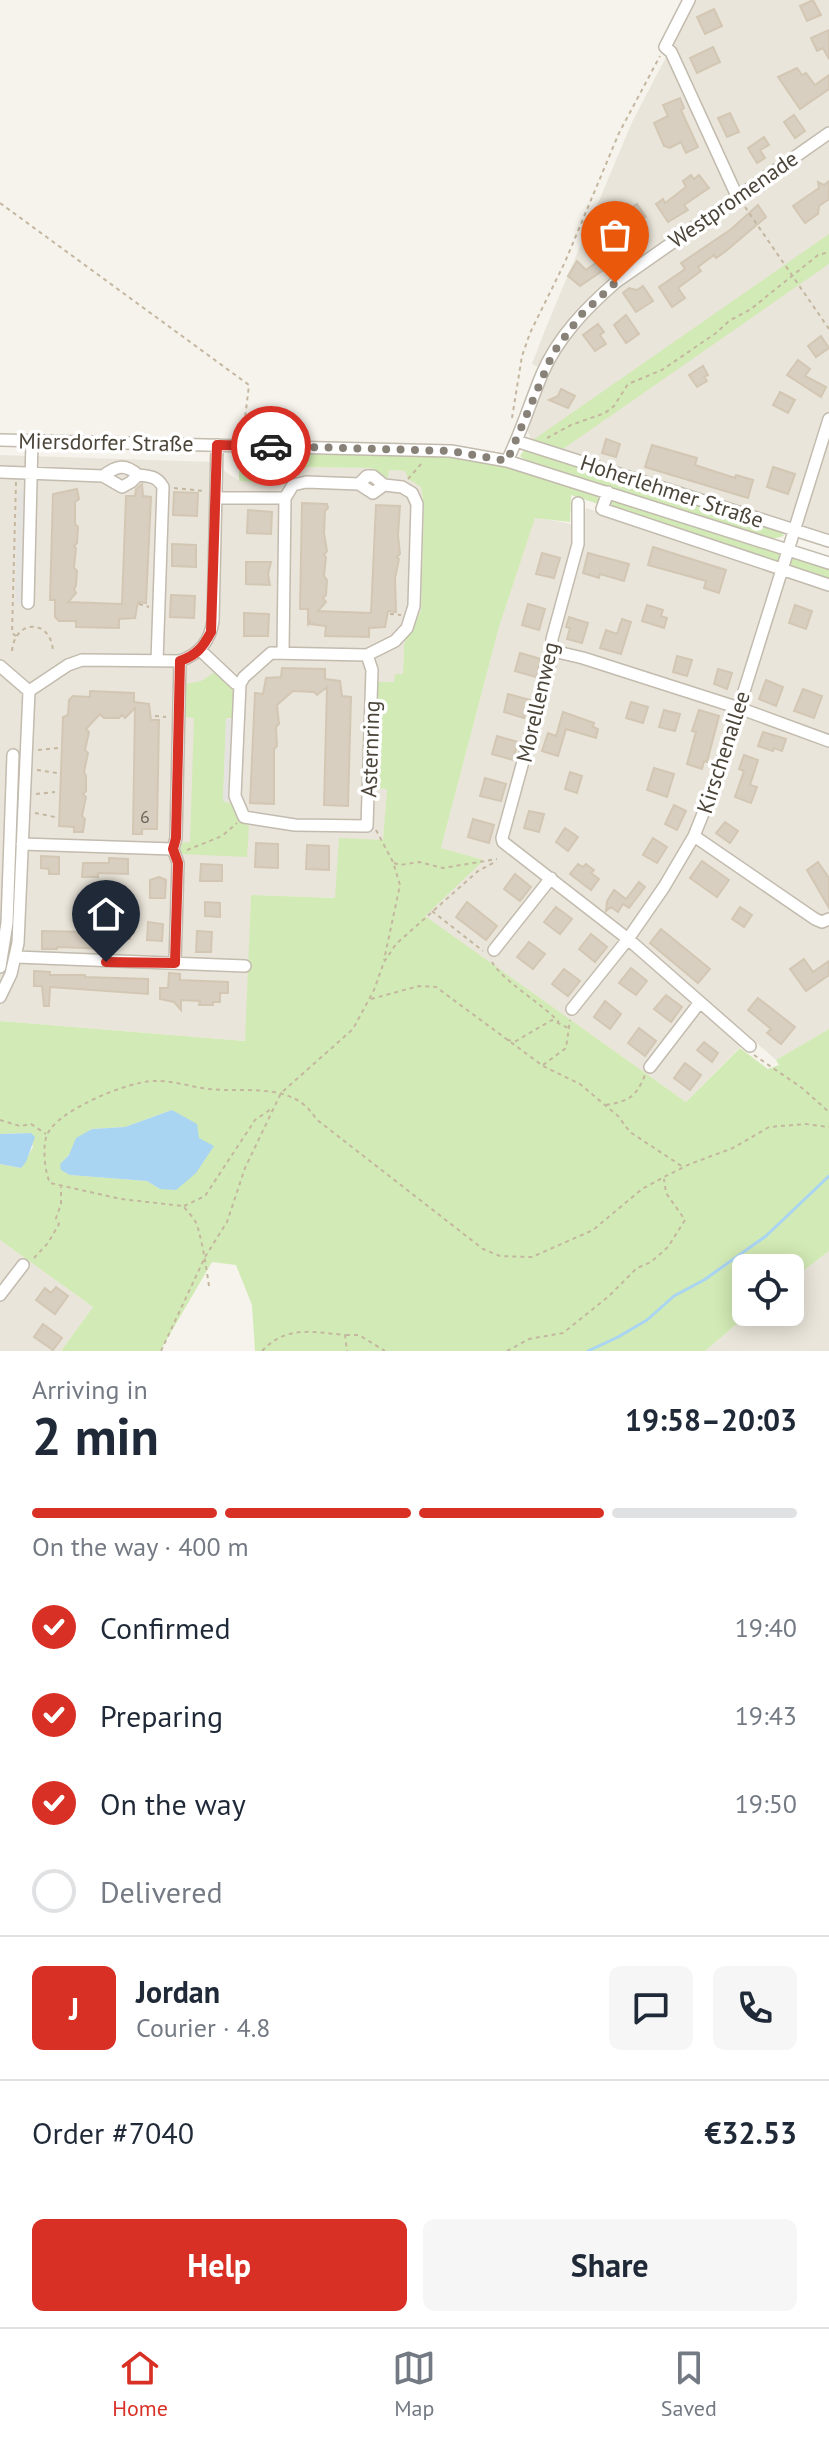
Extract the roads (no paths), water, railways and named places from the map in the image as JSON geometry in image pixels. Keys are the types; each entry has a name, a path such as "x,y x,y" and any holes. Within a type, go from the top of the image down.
{"street":[{"path":"689,0 668,49 737,196"},
{"name":"Westpromenade","path":"503,460 516,441 542,373 581,315 616,282 829,133"},
{"name":"Kirschenallee","path":"628,939 660,894 694,836 716,781 829,419"},
{"name":"Miersdorfer Straße","path":"0,440 451,451 503,460"},
{"path":"28,603 32,440"},
{"name":"Hoherlehmer Straße","path":"516,441 829,541"},
{"path":"29,691 68,665 82,660 180,661 200,650 211,632 213,621 212,494 217,445"},
{"name":"Hoherlehmer Straße","path":"503,460 829,563"},
{"path":"103,476 113,468 122,466 138,475 159,480 163,487 157,661"},
{"path":"0,472 103,476 122,487 138,475"},
{"path":"200,650 235,683 240,684 258,662 271,653 367,655 373,649 386,647 395,641 407,628 414,606 417,504 412,493 402,487 384,485 373,476 367,476 359,484 306,482 293,485 285,498 283,652"},
{"name":"Hoherlehmer Straße","path":"608,492 602,509 829,585"},
{"path":"212,494 285,498"},
{"name":"Morellenweg","path":"578,503 578,544 503,842 628,939 750,1046"},
{"path":"553,651 739,708 829,741"},
{"name":"Asternring","path":"240,684 235,796 244,817 295,825 367,826 372,670 367,655"},
{"path":"175,963 178,863 173,849 176,838 180,661"},
{"path":"0,666 29,691"},
{"path":"15,858 22,844 29,691"},
{"path":"1,992 16,957 13,923 15,858 24,789 13,755"},
{"path":"694,836 815,919 822,922 829,919"},
{"path":"22,844 173,849"},
{"path":"494,950 551,878"},
{"path":"0,967 13,923"},
{"path":"572,1009 628,939"},
{"path":"16,957 245,966"},
{"path":"650,1067 700,1002"},
{"path":"0,1295 23,1265"}],"water":[{"path":"172,1110 197,1124 199,1138 214,1146 196,1173 176,1190 160,1189 147,1181 70,1175 61,1170 60,1164 69,1155 76,1138 92,1129 125,1127"},
{"path":"31,1133 35,1137 21,1168 0,1164 0,1134"}],"waterway":[{"path":"588,1351 647,1320 674,1296 704,1280 766,1236 829,1176"}]}
